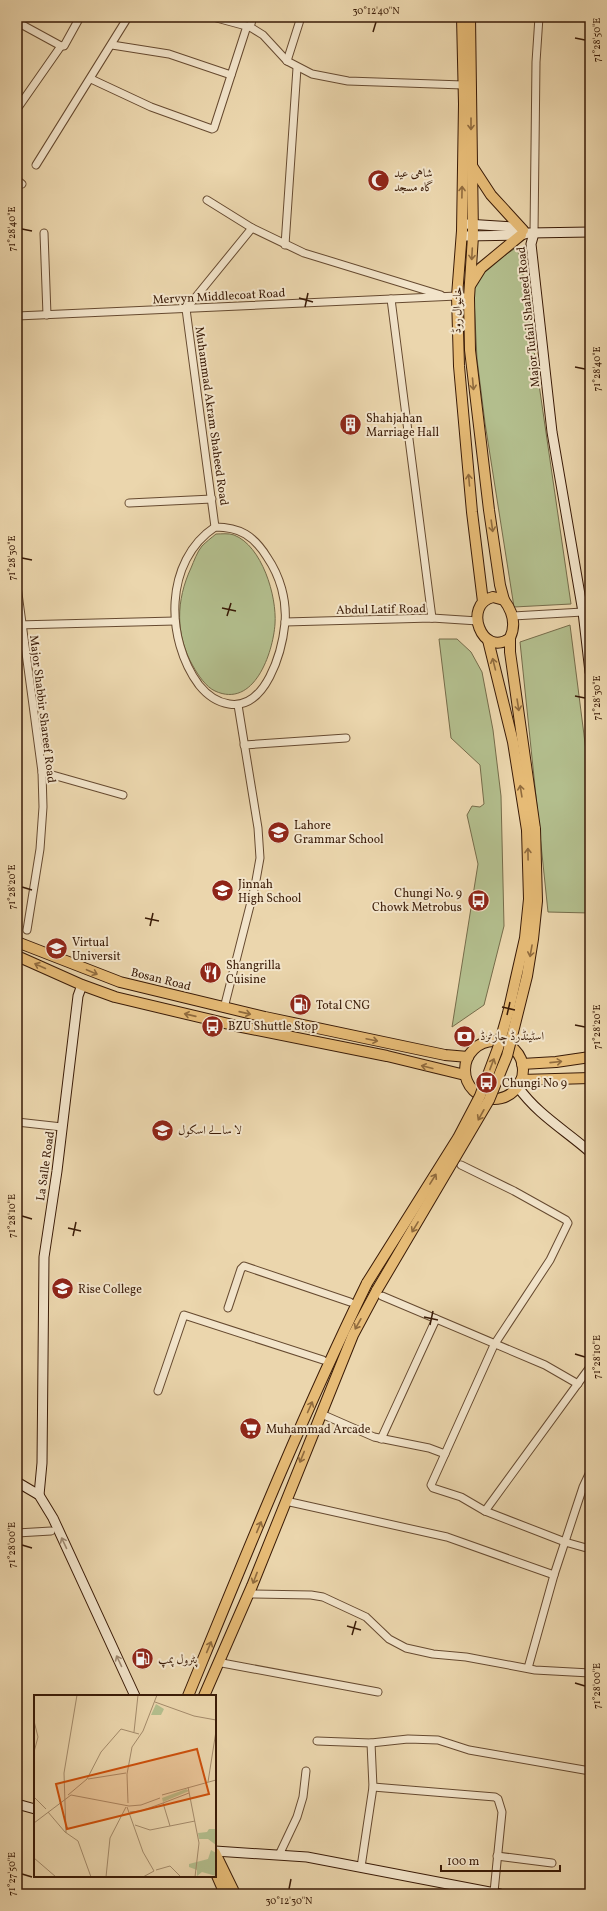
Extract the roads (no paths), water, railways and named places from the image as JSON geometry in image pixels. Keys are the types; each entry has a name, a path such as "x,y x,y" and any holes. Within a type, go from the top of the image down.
{"main road":[{"path":"188,1695 286,1461 367,1283 448,1153 480,1096 498,1048 508,1013 525,938 529,899 531,829 513,742 488,640 480,629 478,621 478,614 483,602 472,512 452,296 462,236 462,17"},
{"name":"خانیوال روڈ","path":"470,17 473,236 469,298 470,350 473,391 489,510 500,585 504,600"},
{"path":"470,285 481,268 527,233 491,195 471,164"},
{"path":"472,512 489,510"},
{"path":"204,1695 252,1586 314,1428 353,1335 489,1100 507,1056 521,1005 533,939 537,901 531,829 510,652 510,638 513,632 513,616 504,600 493,597 483,602"},
{"path":"488,640 499,644 510,638"},
{"name":"Bosan Road","path":"17,942 107,978 224,1008 444,1055 468,1057"},
{"path":"17,956 82,985 115,997 222,1022 387,1056 465,1075"},
{"path":"492,1041 501,1042 516,1051 522,1064 519,1083 506,1097 490,1100 475,1094 465,1075 465,1066 468,1057 474,1049 482,1043 492,1041"},
{"path":"522,1064 556,1062 590,1056"},
{"path":"519,1083 590,1078"},
{"path":"216,1854 235,1894"},
{"path":"216,1873 225,1894"}],"street":[{"path":"17,109 61,46 67,43 80,17"},
{"path":"36,165 92,79 128,17"},
{"path":"213,17 248,26 263,35 287,61 297,68 324,77 348,81 463,86"},
{"path":"92,79 151,107 212,130 214,128 248,26 253,17"},
{"path":"287,61 300,17"},
{"name":"Major Tufail Shaheed Road","path":"539,17 527,233 531,244 552,432 586,612 590,672"},
{"path":"17,22 61,46"},
{"path":"112,45 168,54 231,75"},
{"path":"285,245 297,68"},
{"path":"207,200 252,228 304,253 452,296"},
{"path":"462,224 513,227 527,233"},
{"path":"186,308 252,228"},
{"path":"462,236 590,232"},
{"path":"44,233 47,315"},
{"name":"Mervyn Middlecoat Road","path":"17,316 452,296 469,298"},
{"path":"391,299 432,618"},
{"name":"Muhammad Akram Shaheed Road","path":"186,308 215,527"},
{"path":"129,503 212,499"},
{"path":"215,527 226,527 242,532 264,551 272,563 281,586 285,622 280,648 272,671 266,684 256,697 238,705 212,699 199,684 186,662 175,621 176,587 183,566 191,552 205,534 215,527"},
{"name":"Major Shabbir Shareef Road","path":"17,586 19,625 42,772 43,807 40,850 26,930"},
{"path":"513,616 586,612"},
{"name":"Abdul Latif Road","path":"285,622 432,618 478,621"},
{"path":"19,625 175,621"},
{"path":"224,1008 255,886 260,858 258,828 238,705"},
{"path":"244,746 346,738"},
{"path":"42,772 123,794"},
{"name":"La Salle Road","path":"39,1495 42,1463 44,1257 78,996 82,985"},
{"path":"519,1083 526,1098 548,1120 590,1152"},
{"path":"17,1122 62,1127"},
{"path":"461,1165 514,1191 566,1220 568,1223 550,1260 505,1326 494,1345 432,1482 433,1488 461,1496 485,1511 565,1542 590,1549"},
{"path":"228,1308 241,1269 244,1266 350,1302"},
{"path":"382,1296 494,1345 545,1365 578,1384"},
{"path":"158,1391 184,1315 323,1360"},
{"path":"381,1439 436,1319"},
{"path":"485,1511 590,1367"},
{"path":"326,1416 381,1439 429,1448 445,1454"},
{"path":"528,1668 554,1575 583,1487 590,1472"},
{"path":"17,1482 39,1495 53,1518 135,1695"},
{"path":"290,1502 447,1536 554,1575"},
{"path":"17,1533 51,1531"},
{"path":"252,1594 311,1595 323,1597 366,1617 389,1639 406,1648 433,1654 466,1657 528,1668 590,1674"},
{"path":"222,1663 378,1692"},
{"path":"317,1741 372,1743 408,1738 438,1740 469,1750 590,1772"},
{"path":"362,1867 373,1787 372,1743"},
{"path":"279,1855 297,1817 303,1797 306,1771"},
{"path":"216,1852 307,1857 497,1893 497,1856 502,1812 498,1799 495,1797 373,1787"},
{"path":"17,1804 34,1809"},
{"path":"497,1856 552,1864"}],"place":[{"name":"شاہی عید گاہ مسجد","path":"379,180"},
{"name":"Shahjahan Marriage Hall","path":"351,425"},
{"name":"Lahore Grammar School","path":"279,832"},
{"name":"Jinnah High School","path":"223,891"},
{"name":"Chungi No. 9 Chowk Metrobus","path":"478,900"},
{"name":"Virtual Universit","path":"56,949"},
{"name":"Shangrilla Cuisine","path":"211,972"},
{"name":"Total CNG","path":"300,1005"},
{"name":"BZU Shuttle Stop","path":"213,1026"},
{"name":"اسٹینڈرڈ چارٹرڈ","path":"465,1036"},
{"name":"Chungi No 9","path":"487,1083"},
{"name":"لا سالے اسکول","path":"163,1130"},
{"name":"Rise College","path":"62,1289"},
{"name":"Muhammad Arcade","path":"251,1429"},
{"name":"پٹرول پمپ","path":"142,1659"}]}
